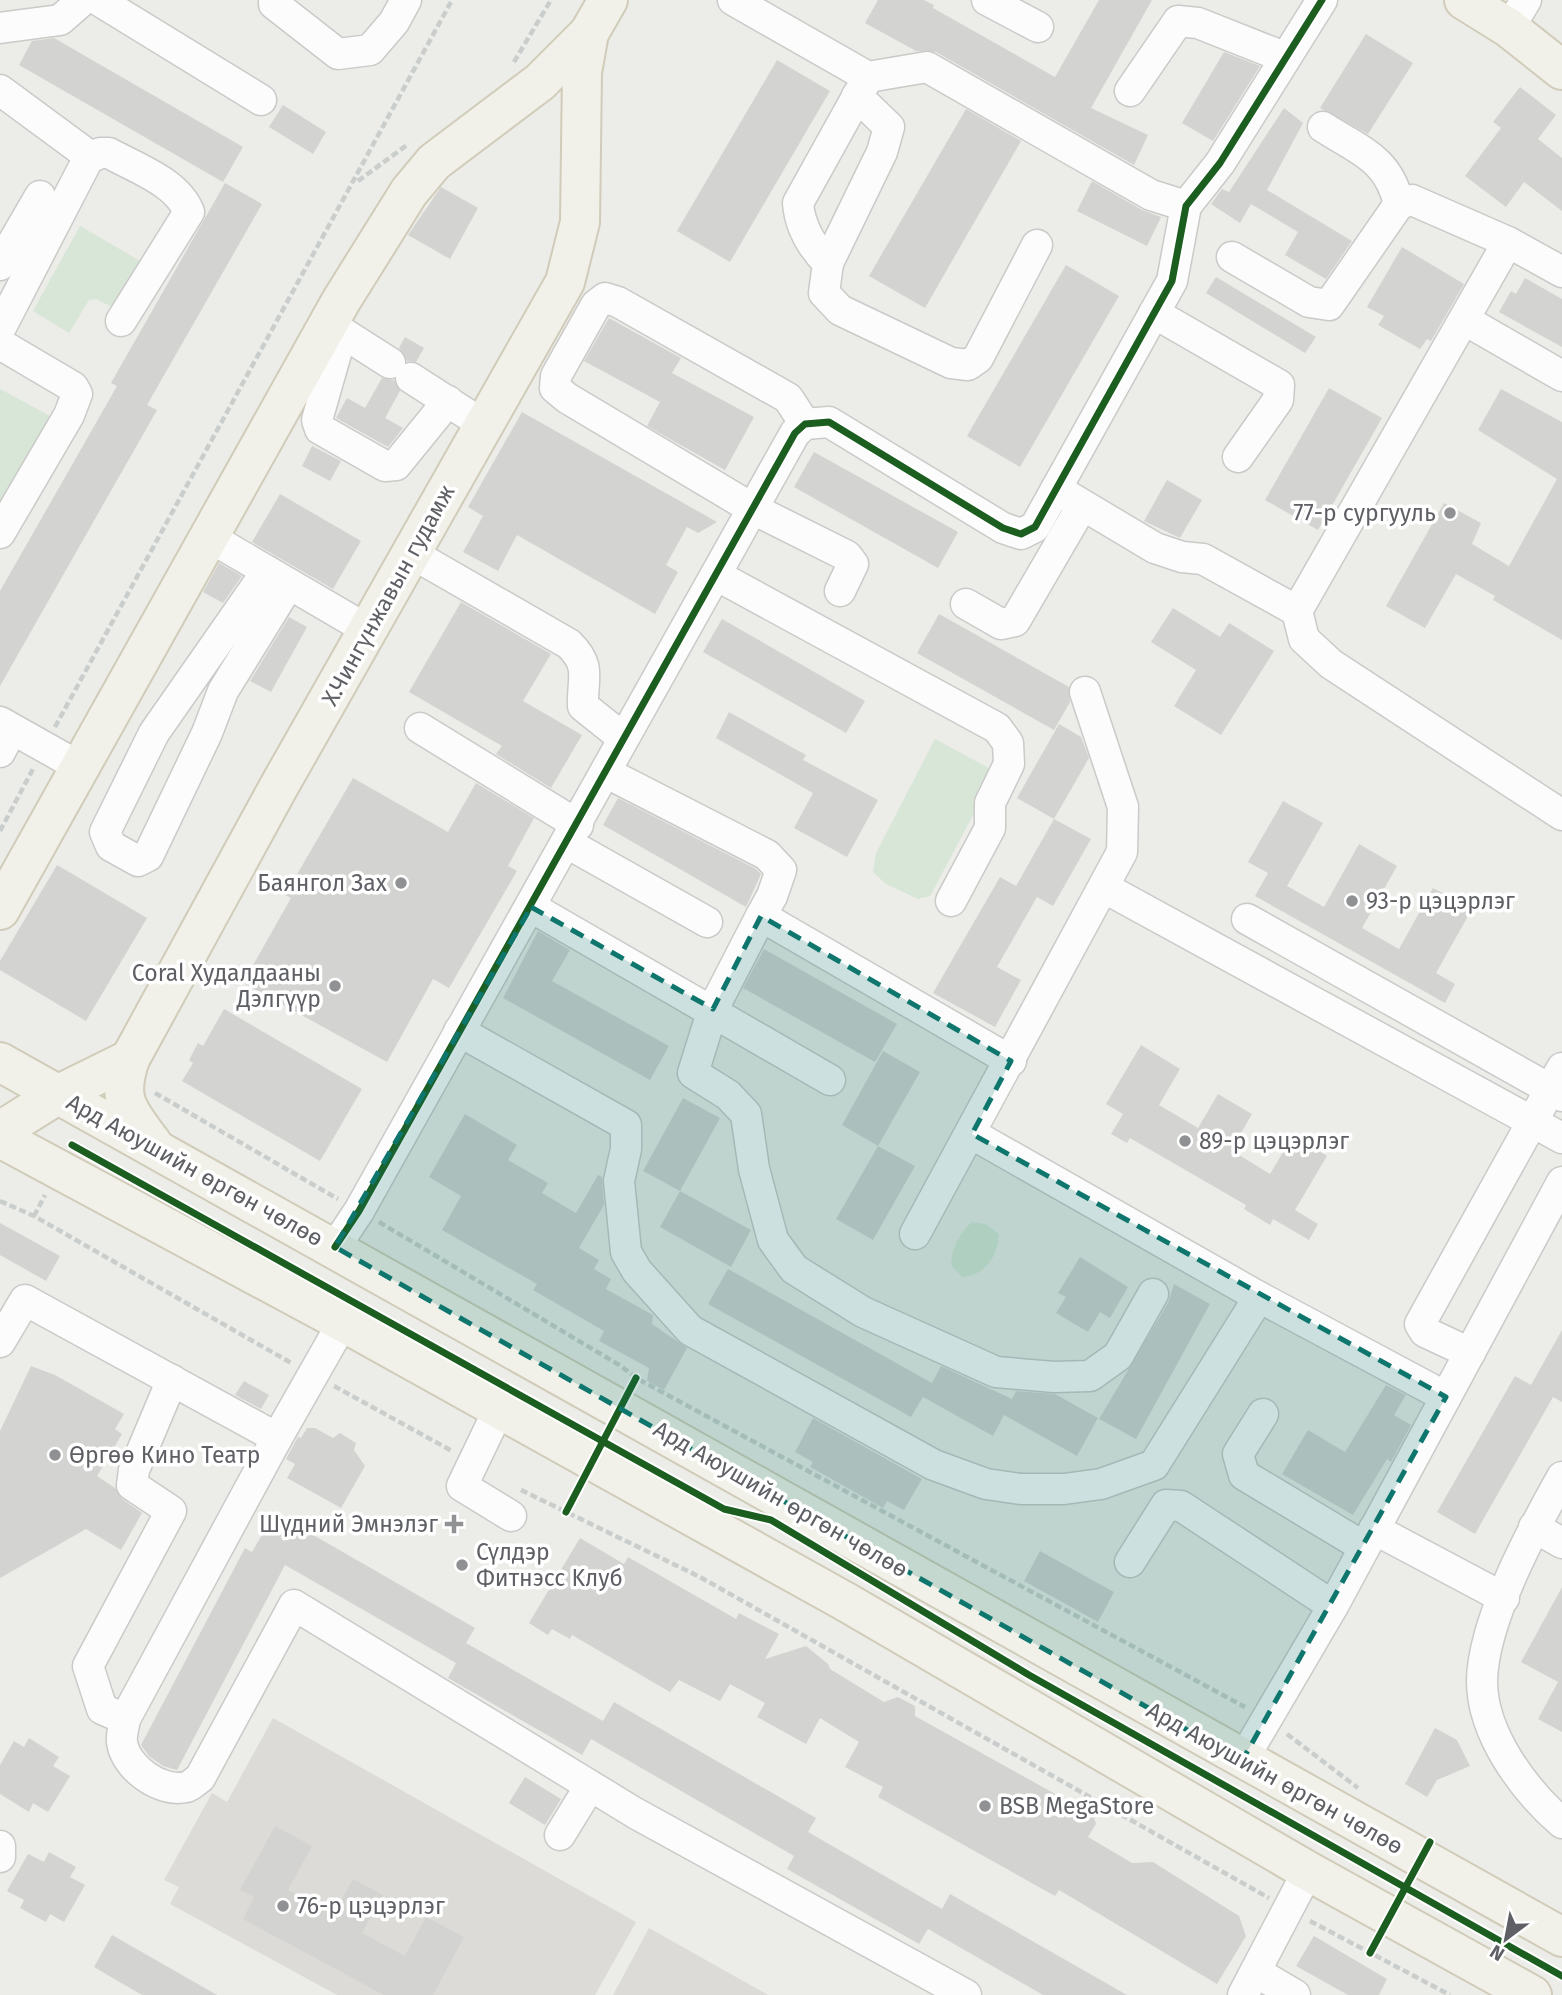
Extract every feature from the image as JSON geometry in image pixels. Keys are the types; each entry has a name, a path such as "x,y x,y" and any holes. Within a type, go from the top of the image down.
{"main road":[{"name":"Х.Чингүнжавын гудамж","path":"0,910 209,537 338,330 409,191 434,162 523,96 589,33 608,0"},
{"path":"1464,0 1518,14 1562,70"},
{"name":"Х.Чингүнжавын гудамж","path":"126,1074 368,630 565,282 580,222 582,72 589,33"},
{"name":"Ард Аюушийн өргөн чөлөө","path":"0,1062 335,1247 627,1393 892,1561 1241,1760 1562,1937"},
{"path":"0,1131 59,1094 126,1074 127,1110 156,1149"},
{"path":"0,1138 343,1322 846,1602 1308,1871 1532,1995"},
{"path":"846,1602 866,1603 887,1595 893,1584 892,1561"}],"street":[{"path":"0,28 60,20 83,0"},
{"path":"98,0 261,100"},
{"path":"274,0 274,5 338,54 370,50 394,22 406,0"},
{"path":"733,0 863,86 889,127 882,152 828,263 824,293 840,310 951,363 968,365 978,358 1037,245"},
{"path":"987,0 1038,27"},
{"path":"335,1247 359,1211 573,834 623,738 795,433 806,424 829,422 1003,528 1021,534 1035,527 1172,281 1186,206 1220,163 1322,0"},
{"path":"1130,91 1178,22 1198,23 1284,57"},
{"path":"828,263 808,239 799,218 798,203 863,86 927,67 1151,195 1186,206"},
{"path":"0,90 12,113 84,152 88,159"},
{"path":"1323,127 1384,166 1394,181 1399,204"},
{"path":"0,533 69,415 77,394 73,387 0,331 88,159 100,153 109,153 173,189 184,199 189,212 121,321"},
{"path":"0,265 40,196"},
{"path":"1232,257 1310,302 1329,305 1399,204 1412,200 1508,242 1562,272"},
{"path":"1508,242 1297,611 1304,639 1331,664 1562,815"},
{"path":"806,424 788,398 618,302 605,298 596,305 556,376 555,388 567,398 753,509 847,556 853,564 839,591"},
{"path":"1154,313 1279,384 1278,400 1238,457"},
{"path":"1478,327 1562,376"},
{"path":"448,401 396,465 386,466 320,429 317,419 337,350 338,330 401,370 448,401 484,425"},
{"path":"1056,489 1155,548 1182,557 1203,559 1297,611"},
{"path":"966,604 1001,624 1015,621 1082,506"},
{"path":"209,537 368,630"},
{"path":"411,553 569,645 583,658 586,670 583,706 623,738"},
{"path":"716,575 997,729 1008,743 1009,764 990,803 990,828 951,901"},
{"path":"278,577 148,856 138,861 111,846 105,832 154,733 278,577"},
{"path":"915,1234 1012,1061 1122,852 1123,807 1085,692"},
{"path":"420,728 573,834 707,922"},
{"path":"4,734 80,767"},
{"path":"607,773 767,855 781,870 761,916 713,1009 693,1073 729,1095 746,1114 763,1213 773,1240 794,1269 863,1312 996,1372 1054,1377 1090,1376 1118,1356 1153,1294"},
{"path":"1105,887 1562,1138"},
{"path":"531,907 713,1009 830,1080"},
{"path":"761,916 1012,1061"},
{"path":"1247,919 1558,1085 1420,1324 1425,1332 1470,1353"},
{"path":"459,1031 626,1125 626,1149 619,1181 626,1252 637,1271 690,1330 934,1465 986,1483 1021,1489 1064,1489 1101,1484 1154,1465 1259,1297"},
{"path":"972,1134 1259,1297 1446,1397"},
{"path":"1241,1760 1268,1719 1333,1606 1562,1182"},
{"path":"0,1342 25,1300 276,1438"},
{"path":"343,1322 276,1438 125,1719 122,1741 129,1762 149,1778 171,1788 188,1787 200,1778 294,1605 590,1786 966,1995"},
{"path":"125,1719 102,1709 88,1666 171,1511 132,1485 134,1470 172,1380"},
{"path":"499,1409 462,1486 511,1516"},
{"path":"1263,1414 1238,1454 1244,1475 1369,1538 1504,1598"},
{"path":"1562,1477 1534,1527 1504,1598 1483,1669 1487,1706 1511,1762 1529,1789 1562,1823"},
{"path":"1130,1563 1166,1505 1181,1506 1333,1606"},
{"path":"1534,1527 1562,1543"},
{"path":"560,1835 590,1786"},
{"path":"0,1846 0,1857"},
{"path":"1294,1995 1250,1983 1308,1871"}],"path":[{"path":"50,737 452,0"},
{"path":"509,68 551,0"},
{"path":"355,182 412,142"},
{"path":"0,831 38,760"},
{"path":"126,1074 621,1366 627,1393 1268,1719 1365,1793"},
{"path":"0,1201 34,1216 473,1463"},
{"path":"513,1485 700,1577 1290,1910 1450,1995"},
{"path":"566,1512 571,1502"},
{"path":"1370,1953 1390,1916"}],"highlighted area":[{"path":"531,907 713,1009 761,916 1011,1061 972,1134 1446,1397 1242,1761 335,1247"}],"shaded area":[{"path":"273,1718 636,1922 595,1995 337,1995 170,1904 179,1887 164,1880 212,1793 227,1802"},
{"path":"649,1928 768,1995 613,1995"}],"green space":[{"path":"80,226 142,262 114,308 96,299 89,300 69,333 33,311"},
{"path":"0,389 52,417 0,514"},
{"path":"935,739 996,772 930,896 918,899 886,884 873,872 876,853"},
{"path":"972,1222 985,1224 999,1234 998,1242 993,1257 984,1269 962,1277 951,1265 951,1259 957,1241"}],"building":[{"path":"878,0 924,0 934,5 933,8 1055,77 1099,0 1152,0 1091,108 1148,135 1134,165 936,52 916,51 865,23"},
{"path":"1366,34 1413,63 1368,134 1320,108"},
{"path":"54,38 243,147 223,182 19,65 32,41"},
{"path":"1224,52 1260,66 1213,141 1182,123"},
{"path":"777,60 830,91 730,262 677,231"},
{"path":"1520,87 1556,115 1538,139 1562,158 1562,211 1524,182 1506,207 1465,176 1501,128 1493,122"},
{"path":"283,105 326,132 313,154 269,127"},
{"path":"1284,108 1303,123 1267,190 1352,241 1326,279 1285,255 1298,232 1251,204 1240,223 1211,204 1222,189 1229,192"},
{"path":"966,109 1021,141 925,308 869,276"},
{"path":"1092,181 1142,210 1161,217 1147,246 1077,211"},
{"path":"225,183 262,204 147,405 157,410 0,686 0,591 117,386 111,383"},
{"path":"441,187 478,208 450,259 408,235"},
{"path":"1402,247 1464,284 1431,341 1427,339 1420,349 1378,325 1384,316 1367,307"},
{"path":"1066,265 1119,296 1020,467 967,436"},
{"path":"1216,277 1316,337 1305,353 1206,293"},
{"path":"1525,278 1562,299 1562,347 1499,312 1511,291 1516,294"},
{"path":"609,318 681,358 672,373 754,417 725,470 647,426 660,402 584,361"},
{"path":"405,337 424,348 416,362 407,361 399,348"},
{"path":"382,378 394,380 400,391 385,418 403,428 388,447 336,418 347,398 365,408"},
{"path":"1329,388 1382,418 1318,530 1265,500"},
{"name":"77-р сургууль","path":"1501,389 1562,422 1562,640 1493,600 1495,596 1456,574 1425,628 1386,606 1444,503 1481,523 1472,544 1509,566 1557,479 1478,430"},
{"path":"522,412 717,522 698,533 687,527 666,565 678,572 655,614 517,535 498,571 463,552 483,516 468,507"},
{"path":"312,446 341,461 330,481 302,466"},
{"path":"814,452 958,532 938,568 794,487"},
{"path":"1167,480 1202,500 1180,538 1144,521"},
{"path":"280,494 361,541 333,589 252,542"},
{"path":"219,563 242,576 223,603 203,592"},
{"path":"461,602 551,654 523,701 582,735 551,788 496,754 502,746 409,692"},
{"path":"1173,608 1220,637 1229,623 1274,651 1221,735 1174,706 1196,670 1151,642"},
{"path":"939,614 1069,687 1070,702 1054,730 917,653"},
{"path":"289,617 307,627 271,692 250,681"},
{"path":"722,619 865,701 846,733 703,652"},
{"path":"729,712 806,755 803,760 878,800 847,857 794,828 813,793 716,738"},
{"path":"1059,724 1081,737 1089,758 1054,819 1017,798"},
{"path":"353,778 448,832 476,783 534,818 508,866 517,871 449,988 433,979 387,1062 243,983 291,898 285,895"},
{"path":"618,798 756,869 761,874 746,907 603,825"},
{"name":"93-р цэцэрлэг","path":"1283,801 1323,823 1287,886 1324,907 1359,844 1397,866 1362,928 1399,949 1433,888 1472,909 1436,973 1455,984 1445,1003 1255,896 1268,873 1248,862"},
{"path":"1054,819 1091,839 1053,906 1037,897 997,967 1021,980 995,1027 933,993 1000,877 1016,886"},
{"path":"57,865 147,918 86,1021 0,970 0,961"},
{"path":"538,931 570,950 552,981 669,1046 650,1080 503,998"},
{"path":"764,949 897,1024 875,1062 743,988"},
{"path":"224,1009 362,1089 320,1161 182,1081 193,1063 189,1060 198,1043 203,1046"},
{"name":"89-р цэцэрлэг","path":"1141,1045 1180,1069 1159,1105 1198,1128 1218,1094 1252,1114 1231,1150 1270,1174 1293,1135 1327,1156 1295,1210 1318,1224 1309,1240 1273,1219 1270,1225 1244,1209 1246,1205 1130,1138 1127,1143 1111,1134 1123,1114 1106,1104"},
{"path":"883,1051 920,1072 878,1146 842,1125"},
{"path":"683,1098 720,1118 680,1191 643,1171"},
{"path":"465,1114 517,1145 508,1160 548,1183 542,1193 576,1213 598,1175 602,1177 604,1205 579,1248 599,1260 594,1269 611,1279 606,1289 653,1315 652,1324 687,1348 664,1390 647,1381 649,1368 599,1341 604,1331 533,1290 537,1284 442,1230 461,1196 429,1177"},
{"path":"878,1146 915,1166 873,1240 836,1219"},
{"path":"680,1191 751,1230 731,1267 660,1227"},
{"path":"0,1223 60,1256 46,1281 0,1255"},
{"path":"1080,1257 1128,1287 1110,1318 1100,1312 1088,1332 1056,1313 1066,1297 1058,1293"},
{"path":"728,1269 932,1383 941,1366 1012,1399 1016,1391 1055,1394 1098,1418 1077,1456 1004,1415 993,1436 923,1397 911,1417 708,1304"},
{"path":"1174,1284 1210,1304 1136,1439 1099,1419 1168,1303"},
{"path":"1562,1330 1562,1402 1553,1397 1475,1534 1437,1512 1515,1376 1531,1385"},
{"name":"Өргөө Кино Театр","path":"31,1366 55,1375 124,1414 115,1429 122,1434 97,1476 115,1488 122,1499 142,1513 121,1550 86,1529 0,1578 0,1431"},
{"path":"244,1381 269,1395 261,1409 235,1395"},
{"path":"1386,1385 1406,1395 1394,1415 1411,1425 1391,1462 1387,1459 1353,1515 1282,1474 1308,1430 1345,1452"},
{"path":"813,1418 922,1479 904,1510 887,1501 883,1508 810,1467 813,1462 795,1452"},
{"path":"307,1428 315,1428 333,1438 340,1433 356,1443 354,1450 365,1466 341,1508 287,1478 295,1464 286,1459 298,1437 301,1438"},
{"path":"275,1513 475,1628 466,1643 603,1721 614,1702 816,1818 808,1832 942,1909 950,1894 1127,1995 1043,1995 928,1929 919,1944 787,1869 794,1856 591,1739 582,1755 448,1678 456,1663 285,1565 177,1770 163,1766 149,1756 141,1745 245,1548 252,1552"},
{"path":"580,1538 624,1564 628,1557 736,1619 739,1613 779,1634 765,1659 806,1646 828,1664 830,1669 884,1702 898,1697 915,1706 915,1716 1093,1815 1096,1824 1088,1837 1132,1863 1153,1862 1239,1916 1246,1936 1217,1984 1059,1890 1055,1896 878,1797 883,1787 845,1767 859,1742 820,1718 806,1744 757,1717 765,1703 730,1684 720,1701 679,1680 670,1692 572,1635 570,1639 552,1629 548,1635 529,1623"},
{"path":"1040,1551 1114,1592 1098,1622 1024,1581"},
{"path":"1562,1587 1562,1732 1538,1719 1558,1682 1521,1662"},
{"path":"1435,1728 1457,1740 1470,1766 1437,1780 1427,1797 1405,1784"},
{"path":"29,1738 59,1757 53,1766 70,1776 48,1812 33,1803 29,1812 0,1794 0,1765 14,1741 24,1747"},
{"path":"525,1777 561,1799 545,1825 509,1803"},
{"name":"76-р цэцэрлэг","path":"275,1826 312,1846 288,1890 333,1915 353,1879 383,1895 362,1933 405,1956 426,1917 464,1937 433,1995 384,1995 243,1919 254,1897 240,1890"},
{"path":"49,1852 76,1867 70,1877 85,1885 64,1922 50,1914 46,1922 20,1908 24,1900 7,1891 28,1854 44,1862"},
{"path":"112,1935 217,1995 142,1995 94,1967"},
{"path":"1314,1936 1387,1979 1379,1995 1348,1995 1296,1966"}],"cycle path":[{"path":"335,1247 359,1211 795,433 805,424 829,422 1003,528 1021,534 1035,527 1172,281 1186,206 1220,163 1322,0"},
{"path":"72,1145 724,1509 771,1520 1029,1675 1562,1976"},
{"path":"566,1512 636,1378"},
{"path":"1370,1953 1430,1842"}],"place":[{"name":"77-р сургууль","path":"1450,513"},
{"name":"Баянгол Зах","path":"401,883"},
{"name":"93-р цэцэрлэг","path":"1352,901"},
{"name":"Coral Худалдааны Дэлгүүр","path":"335,986"},
{"name":"89-р цэцэрлэг","path":"1185,1141"},
{"name":"Өргөө Кино Театр","path":"55,1455"},
{"name":"Шүдний Эмнэлэг","path":"454,1524"},
{"name":"Сүлдэр Фитнэсс Kлуб","path":"462,1565"},
{"name":"BSB MegaStore","path":"985,1806"},
{"name":"76-р цэцэрлэг","path":"283,1906"}]}
